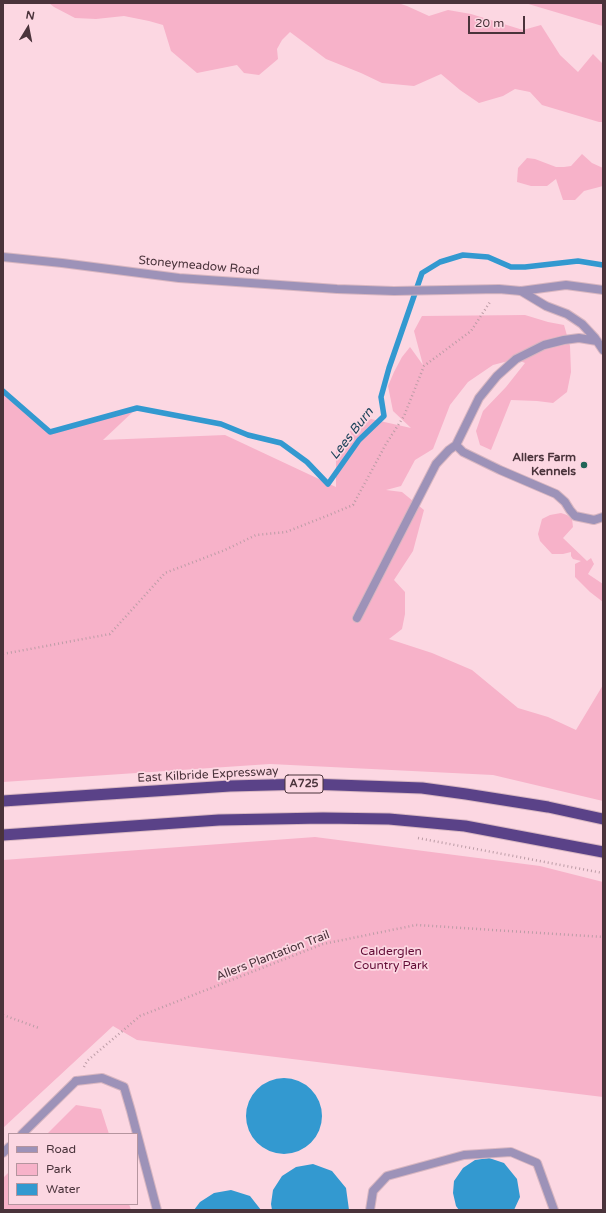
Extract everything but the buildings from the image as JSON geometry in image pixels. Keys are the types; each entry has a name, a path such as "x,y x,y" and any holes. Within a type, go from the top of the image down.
{"highway":[{"name":"East Kilbride Expressway","path":"3,801 230,786 315,784 422,788 548,807 603,819"},
{"path":"3,835 219,820 323,818 389,819 465,826 603,852"}],"street":[{"name":"Stoneymeadow Road","path":"3,257 179,278 394,291 499,289"},
{"path":"499,289 521,291 566,285 603,290"},
{"path":"521,291 546,306 567,314 582,324 599,337 603,350"},
{"path":"357,618 436,464 456,445 479,398 497,376 516,360 544,345 564,340 599,337"},
{"path":"456,445 463,452 556,494 565,502 576,516 594,520 603,517"},
{"path":"23,1133 76,1081 102,1078 124,1087 137,1133"},
{"path":"138,1138 157,1210"},
{"path":"370,1210 373,1191 387,1176 464,1155 511,1152 537,1163 554,1210"}],"path":[{"path":"3,654 110,634 165,573 225,550 256,535 286,532 353,505 386,444 404,416 424,366 471,331 499,289"},
{"path":"414,838 603,873"},
{"name":"Allers Plantation Trail","path":"76,1081 86,1061 140,1016 324,944 416,925 603,936"},
{"path":"3,1015 39,1028"}],"green space":[{"path":"49,3 398,3 429,16 448,10 471,14 523,30 541,25 560,55 578,72 593,54 603,64 603,122 542,105 530,92 515,89 503,96 479,103 441,74 414,86 382,83 326,59 290,32 282,40 277,49 278,59 259,75 244,73 237,65 197,73 171,51 163,25 124,16 96,19 75,18"},
{"path":"525,3 603,3 603,26 599,25"},
{"path":"582,154 592,163 603,168 603,186 584,191 575,200 563,200 556,179 547,186 531,186 517,182 518,168 527,158 535,159 556,167 564,167 571,166"},
{"path":"525,315 564,325 570,346 571,372 567,392 553,403 511,400 491,450 480,445 476,431 483,411 506,387 525,363 516,359 493,365 468,382 450,405 433,449 415,460 401,486 386,490 402,492 424,510 413,551 394,580 405,592 405,614 402,629 389,639 432,653 472,670 518,708 548,717 576,730 603,685 603,801 493,775 270,764 3,782 3,391 50,432 137,408 103,440 225,435 336,487 336,451 350,431 371,419 411,428 393,411 388,386 402,357 410,347 423,365 414,331 422,316"},
{"path":"561,513 572,519 573,527 563,538 587,561 591,558 594,564 588,574 603,584 603,602 575,577 575,564 581,561 573,559 571,552 552,554 540,541 538,534 542,519 550,515"},
{"name":"Calderglen Country Park","path":"315,837 540,866 603,882 603,1097 137,1040 113,1026 3,1128 3,860"},
{"path":"76,1105 101,1109 109,1133 48,1133"},
{"path":"8,1173 8,1205 129,1205 131,1210 3,1210 3,1178"}],"water":[{"path":"277,1078 291,1078 305,1084 316,1095 322,1109 322,1123 319,1131 311,1143 305,1148 291,1154 277,1154 263,1148 252,1137 246,1123 246,1109 252,1095 263,1084"},
{"path":"489,1158 504,1163 517,1179 520,1197 514,1210 459,1210 456,1206 453,1193 454,1181 463,1168 475,1160"},
{"path":"313,1164 332,1171 346,1188 349,1210 272,1210 271,1204 273,1190 282,1176 296,1167"},
{"path":"231,1190 250,1196 261,1210 194,1210 200,1202 214,1193"}],"waterway":[{"name":"Lees Burn","path":"3,391 50,432 137,408 221,424 248,435 281,443 307,462 328,484 359,440 384,416 381,397 389,368 422,273 440,262 463,255 488,257 511,267 525,267 578,261 603,265"}],"place":[{"name":"Allers Farm Kennels","path":"584,465"}]}
